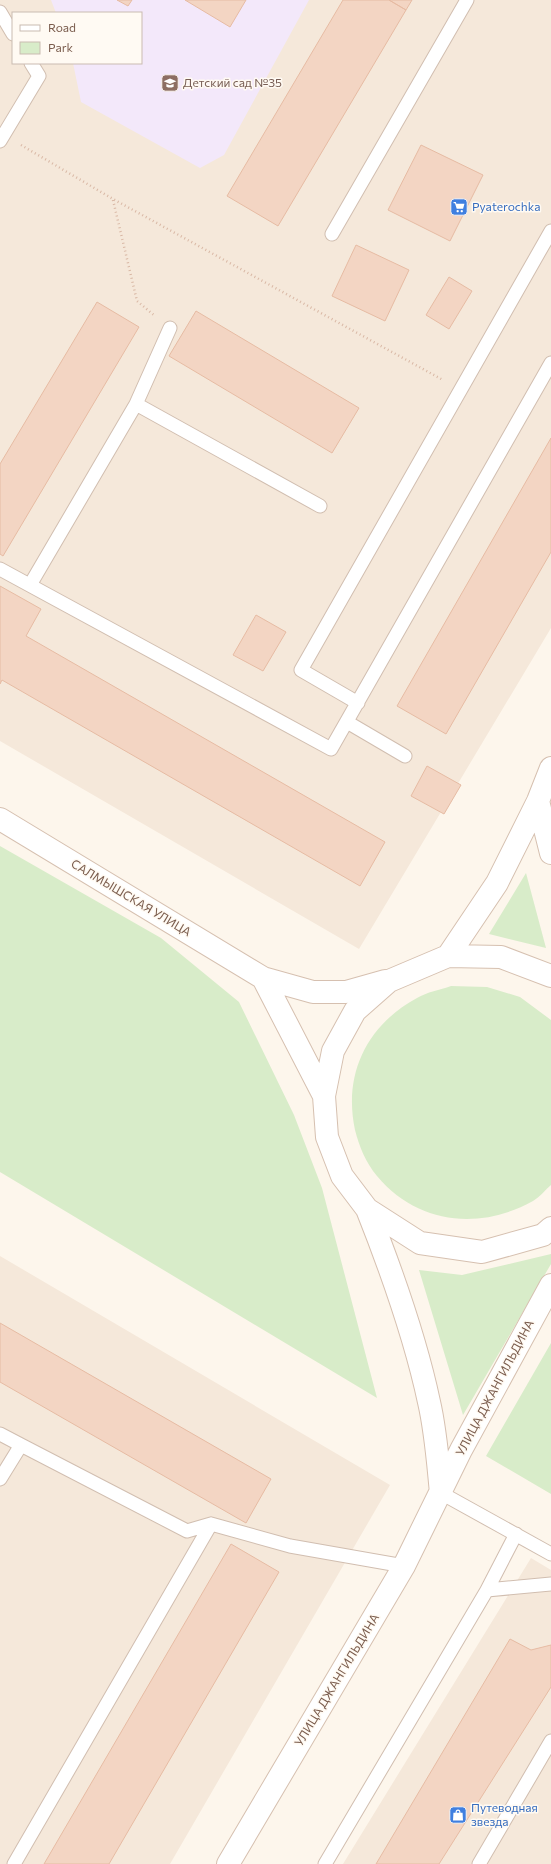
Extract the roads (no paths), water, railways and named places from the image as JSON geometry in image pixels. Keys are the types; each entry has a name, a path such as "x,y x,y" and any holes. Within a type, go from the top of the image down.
{"main road":[{"path":"448,956 497,883 538,801 551,768"},
{"path":"538,801 551,853"},
{"name":"САЛМЫШСКАЯ УЛИЦА","path":"0,819 263,978 313,992 346,992 388,981"},
{"path":"551,976 501,957 448,956 388,981 355,1011 333,1051 324,1096 327,1137 342,1176 367,1209 420,1243 482,1252 542,1235 551,1228"},
{"path":"263,978 324,1096"},
{"name":"УЛИЦА ДЖАНГИЛЬДИНА","path":"367,1209 390,1266 411,1330 430,1404 441,1493"},
{"name":"УЛИЦА ДЖАНГИЛЬДИНА","path":"228,1864 404,1566 461,1450 551,1285"}],"lane":[{"path":"332,234 467,0"},
{"path":"0,12 12,32"},
{"path":"2,138 39,76 32,64"},
{"path":"358,703 301,670 551,231"},
{"path":"30,585 136,404 170,328"},
{"path":"0,569 331,749 551,363"},
{"path":"136,404 320,506"},
{"path":"347,722 405,756"},
{"path":"0,1434 186,1530 211,1524 290,1546 404,1566"},
{"path":"0,1479 20,1445"},
{"path":"441,1493 551,1554"},
{"path":"14,1864 211,1524"},
{"path":"325,1864 487,1590 516,1534"},
{"path":"487,1590 551,1584"},
{"path":"478,1864 551,1741"}],"place":[{"name":"Детский сад №35","path":"170,83"},
{"name":"Pyaterochka","path":"459,207"},
{"name":"Путеводная звезда","path":"458,1815"}]}
